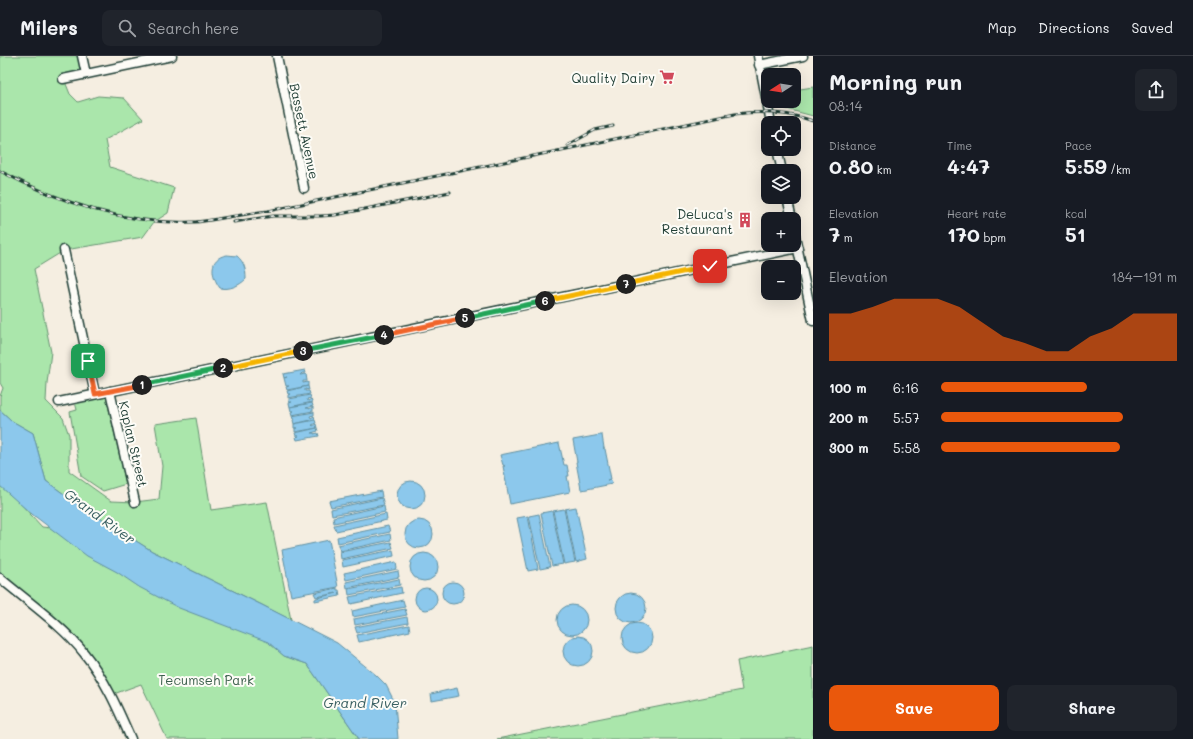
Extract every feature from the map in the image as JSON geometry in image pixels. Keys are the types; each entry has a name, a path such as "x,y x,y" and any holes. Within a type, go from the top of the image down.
{"street":[{"path":"82,56 86,74"},
{"path":"64,79 172,56"},
{"name":"Bassett Avenue","path":"277,56 304,188"},
{"path":"758,56 770,116"},
{"path":"759,65 803,56"},
{"path":"64,250 95,394"},
{"path":"59,402 779,252"},
{"path":"799,252 813,321"},
{"name":"Kaplan Street","path":"110,391 135,502"},
{"path":"0,578 53,623 84,653 112,695 131,739"}],"green space":[{"path":"0,56 82,56 86,74 64,79 70,94 78,102 98,96 124,98 143,119 105,140 110,167 174,188 168,213 154,222 143,237 65,250 34,269 51,352 46,401 63,418 69,435 69,471 111,501 135,502 159,499 162,466 155,424 196,418 211,510 267,502 291,620 152,551 82,507 46,481 33,433 12,421 0,410 0,396 3,388 0,383"},
{"path":"813,87 813,116 783,108 801,108 801,89"},
{"path":"106,396 126,484 103,491 81,476 70,412 77,410 75,402"},
{"name":"Tecumseh Park","path":"0,481 42,527 69,530 268,642 284,656 307,664 359,739 167,739 141,684 111,695 83,653 0,578"},
{"path":"813,645 813,739 497,739 742,690 737,661"}],"water":[{"path":"227,255 237,256 243,263 246,279 234,287 220,288 213,273 213,268 217,260"},
{"path":"305,370 306,373 302,373 300,375 306,374 307,381 303,381 303,383 308,382 308,386 287,390 286,387 289,386 286,386 283,374"},
{"path":"308,386 309,390 305,389 305,391 309,391 310,394 288,398 288,395 290,394 288,394 287,391"},
{"path":"310,395 311,398 307,399 308,401 311,399 312,402 290,407 289,403 292,402 289,402 289,399"},
{"path":"312,403 313,406 306,408 309,409 313,407 313,411 292,415 291,412 294,411 291,411 290,407"},
{"name":"Grand River","path":"0,410 12,421 33,433 46,481 82,507 152,551 337,643 376,675 386,685 395,703 398,739 359,739 307,664 284,656 268,642 179,608 139,587 117,572 87,556 28,511 0,486"},
{"path":"314,412 314,415 310,416 311,418 314,416 315,419 294,424 293,420 295,419 293,419 292,416"},
{"path":"315,420 316,423 312,425 313,426 316,424 317,428 295,432 294,424"},
{"path":"317,428 318,431 311,433 318,433 319,436 297,440 296,437 299,436 296,436 295,433"},
{"path":"602,435 603,448 605,449 611,479 607,480 611,480 612,484 582,490 573,440"},
{"path":"559,443 564,465 567,465 569,476 567,476 570,492 510,504 503,466 505,466 503,465 500,455"},
{"path":"411,481 421,485 425,495 421,505 411,509 401,505 397,495 401,485"},
{"path":"381,491 382,497 331,507 329,501"},
{"path":"382,498 384,505 332,515 331,509"},
{"path":"384,506 385,512 334,523 333,517"},
{"path":"576,507 587,559 576,562 565,509"},
{"path":"564,509 575,562 564,564 553,511"},
{"path":"552,511 563,564 552,566 541,513"},
{"path":"386,514 387,520 336,531 334,525"},
{"path":"539,514 550,567 540,569 529,516"},
{"path":"528,516 538,569 528,571 517,518"},
{"path":"419,520 429,524 433,534 429,544 419,548 409,544 405,534 409,524"},
{"path":"388,526 390,532 338,543 337,537"},
{"path":"390,534 391,540 340,551 338,545"},
{"path":"329,540 338,587 291,596 282,550"},
{"path":"391,542 393,548 341,559 340,552"},
{"path":"393,550 394,556 343,567 342,560"},
{"path":"424,553 434,557 438,567 434,577 424,581 414,577 410,567 414,557"},
{"path":"396,562 397,569 346,580 344,573"},
{"path":"398,571 399,577 347,588 346,582"},
{"path":"399,579 400,585 349,595 348,589"},
{"path":"453,582 461,585 464,593 461,601 453,604 445,601 442,593 445,585"},
{"path":"401,587 402,593 351,604 349,597"},
{"path":"337,588 340,596 315,601 317,598 337,593 316,597 314,593"},
{"path":"426,588 434,591 437,599 434,607 426,610 418,607 415,599 418,591"},
{"path":"631,593 642,597 646,608 642,619 631,623 620,619 616,608 620,597"},
{"path":"403,600 405,607 353,617 352,611"},
{"path":"572,605 583,609 587,620 583,631 572,635 561,631 557,620 561,609"},
{"path":"405,609 407,615 355,625 354,619"},
{"path":"407,617 408,623 357,633 355,627"},
{"path":"637,623 648,627 652,638 648,649 637,653 626,649 622,638 626,627"},
{"path":"409,625 410,631 359,642 357,635"},
{"path":"578,636 589,640 593,651 589,662 578,666 567,662 563,651 567,640"},
{"path":"457,688 459,696 432,701 431,694"}],"railway":[{"path":"0,171 69,202 93,209 142,220 195,222 268,211 735,114 774,113 813,121"},
{"path":"568,145 595,130 613,126"},
{"path":"234,222 273,216 335,215 450,192"}],"place":[{"name":"Quality Dairy","path":"667,77"},
{"name":"DeLuca's Restaurant","path":"745,220"}],"route":[{"path":"88,361 95,394 710,266"}]}
